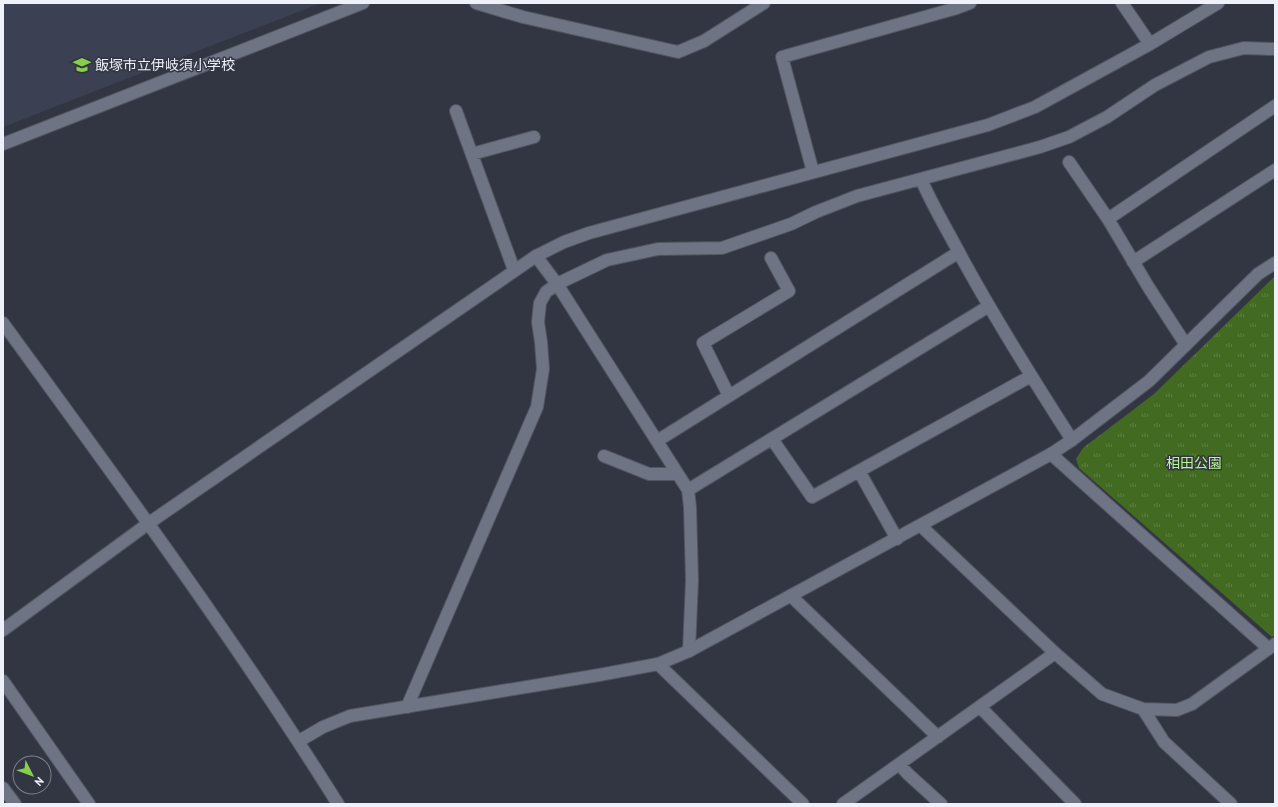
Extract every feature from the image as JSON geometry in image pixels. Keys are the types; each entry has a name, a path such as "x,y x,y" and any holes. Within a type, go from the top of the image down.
{"street":[{"path":"3,144 363,3"},
{"path":"476,3 523,16 678,52 704,41 764,3"},
{"path":"813,172 782,57 957,8 970,3"},
{"path":"1122,3 1150,44"},
{"path":"3,630 150,523 536,256 564,242 589,233 988,125 1028,110 1150,44 1218,3"},
{"path":"407,707 537,407 543,370 542,342 538,322 540,303 546,292 557,284 607,260 658,249 722,248 791,224 816,212 858,196 1040,147 1069,137 1107,117 1155,85 1209,57 1244,48 1275,49"},
{"path":"1108,219 1275,106"},
{"path":"456,111 514,270"},
{"path":"472,154 534,137"},
{"path":"1069,162 1108,219 1186,345"},
{"path":"1134,262 1275,170"},
{"path":"921,179 930,199 988,306 1072,440"},
{"path":"657,441 959,252"},
{"path":"536,256 557,284 688,490 690,507 692,580 690,651"},
{"path":"730,396 703,343 789,291 771,258"},
{"path":"299,741 323,727 350,716 658,664 690,651 1052,454 1149,381 1258,274 1275,263"},
{"path":"688,490 988,306"},
{"path":"3,323 150,523 299,741 338,804"},
{"path":"772,438 812,497 1031,376"},
{"path":"921,526 1055,653 1102,694 1143,709 1177,710 1192,704 1272,646 1052,454"},
{"path":"604,456 649,474 678,474"},
{"path":"859,471 897,539"},
{"path":"791,596 938,737"},
{"path":"843,804 1055,653"},
{"path":"658,664 804,804"},
{"path":"3,681 89,804"},
{"path":"980,707 1075,804"},
{"path":"1143,709 1164,742 1231,804"},
{"path":"898,764 941,804"},
{"path":"3,788 15,804"}],"shaded area":[{"name":"飯塚市立伊岐須小学校","path":"3,3 321,3 3,127"}],"green space":[{"name":"相田公園","path":"1275,276 1275,635 1272,637 1079,468 1076,459 1083,448 1154,394"}],"place":[{"name":"飯塚市立伊岐須小学校","path":"82,65"}]}
